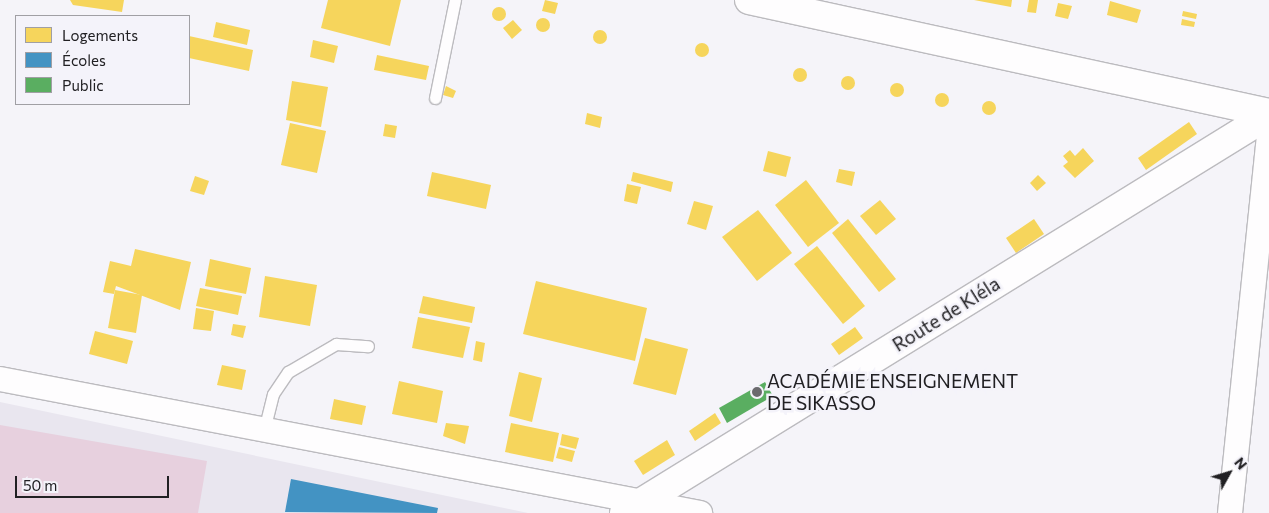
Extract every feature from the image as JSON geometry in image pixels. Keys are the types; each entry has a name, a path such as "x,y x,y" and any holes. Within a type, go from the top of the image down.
{"main road":[{"path":"749,0 1269,114"},
{"name":"Route de Kléla","path":"632,508 1269,114"}],"street":[{"path":"1230,513 1269,136"},
{"path":"0,379 264,430 632,508 700,513"}],"lane":[{"path":"435,98 455,0"},
{"path":"264,430 273,394 288,372 336,344 368,346"}],"shaded area":[{"path":"0,402 528,513 0,513"},
{"path":"0,425 207,461 198,513 0,513"}],"building: Logements":[{"path":"70,0 124,0 122,12 73,5"},
{"path":"328,0 401,0 390,46 321,28"},
{"path":"545,0 558,3 555,14 542,11"},
{"path":"974,0 1012,0 1011,7"},
{"path":"1029,0 1038,0 1036,13 1027,12"},
{"path":"1110,1 1141,10 1137,23 1107,15"},
{"path":"1058,3 1072,6 1068,19 1055,16"},
{"path":"499,7 504,9 506,14 504,19 499,21 494,19 492,14 494,9"},
{"path":"1183,11 1197,14 1196,19 1182,16"},
{"path":"543,18 548,20 550,25 548,30 543,32 538,30 536,25 538,20"},
{"path":"1182,19 1195,22 1194,27 1181,25"},
{"path":"513,20 522,30 512,39 503,28"},
{"path":"216,22 250,30 247,45 213,37"},
{"path":"600,30 605,32 607,37 605,42 600,44 595,42 593,37 595,32"},
{"path":"190,36 253,50 249,71 190,58"},
{"path":"313,40 338,46 334,63 310,57"},
{"path":"702,43 707,45 709,50 707,55 702,57 697,55 695,50 697,45"},
{"path":"377,55 429,66 426,80 374,70"},
{"path":"800,68 805,70 807,75 805,80 800,82 795,80 793,75 795,70"},
{"path":"848,76 853,78 855,83 853,88 848,90 843,88 841,83 843,78"},
{"path":"292,81 328,87 321,127 286,120"},
{"path":"897,83 902,85 904,90 902,95 897,97 892,95 890,90 892,85"},
{"path":"446,86 456,91 453,98 443,95"},
{"path":"942,93 947,95 949,100 947,105 942,107 937,105 935,100 937,95"},
{"path":"989,101 994,103 996,108 994,113 989,115 984,113 982,108 984,103"},
{"path":"587,113 602,117 600,128 585,124"},
{"path":"1189,122 1197,134 1146,170 1138,158"},
{"path":"290,123 326,131 317,173 281,165"},
{"path":"385,124 397,126 395,138 383,136"},
{"path":"1083,148 1094,161 1075,178 1063,166 1068,162 1063,156 1070,150 1075,156"},
{"path":"768,151 791,157 786,177 763,171"},
{"path":"839,169 855,172 852,186 836,182"},
{"path":"432,172 491,185 486,209 427,196"},
{"path":"633,172 673,182 671,192 631,181"},
{"path":"1038,175 1046,183 1037,191 1030,183"},
{"path":"195,176 209,181 204,195 190,191"},
{"path":"806,180 839,223 808,247 775,205"},
{"path":"627,184 641,187 637,204 624,201"},
{"path":"880,200 896,219 876,235 860,216"},
{"path":"694,201 713,206 706,230 687,224"},
{"path":"758,210 792,253 757,281 722,237"},
{"path":"848,219 896,279 879,292 832,233"},
{"path":"1034,219 1044,234 1016,253 1006,238"},
{"path":"817,246 865,306 843,324 794,264"},
{"path":"135,249 191,262 180,310 116,286 114,294 103,292 110,261 131,266"},
{"path":"210,259 251,268 246,294 205,286"},
{"path":"265,276 317,285 310,326 259,317"},
{"path":"536,281 647,308 635,361 523,334"},
{"path":"200,288 242,296 238,315 196,306"},
{"path":"115,290 142,295 136,333 108,328"},
{"path":"423,296 475,307 472,323 419,313"},
{"path":"196,308 214,311 211,331 193,329"},
{"path":"418,317 470,327 463,358 412,348"},
{"path":"233,324 246,326 243,338 231,335"},
{"path":"855,327 863,338 839,355 831,344"},
{"path":"95,331 133,341 127,364 89,354"},
{"path":"645,338 688,349 676,395 633,384"},
{"path":"476,341 485,343 482,362 473,360"},
{"path":"222,365 246,370 242,390 217,385"},
{"path":"519,372 542,378 532,422 509,416"},
{"path":"399,381 443,391 437,423 392,414"},
{"path":"334,399 366,406 362,425 330,419"},
{"path":"715,413 721,423 695,441 689,431"},
{"path":"446,423 469,426 465,444 443,436"},
{"path":"511,423 559,433 553,462 505,452"},
{"path":"562,434 579,438 576,449 560,445"},
{"path":"667,440 675,455 643,475 634,461"},
{"path":"559,447 575,451 572,462 556,458"}],"building: Écoles":[{"path":"291,479 438,508 437,513 285,512"}],"building: Public":[{"path":"765,382 773,396 727,423 719,408"}],"place":[{"name":"ACADÉMIE ENSEIGNEMENT DE SIKASSO","path":"757,392"}]}
